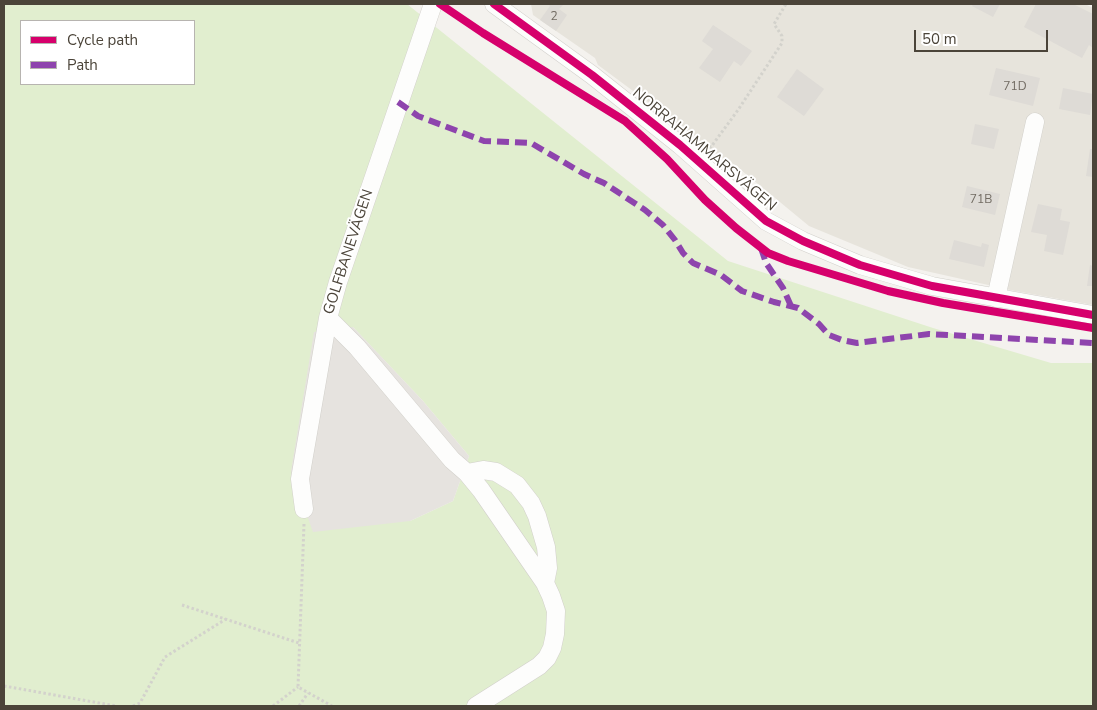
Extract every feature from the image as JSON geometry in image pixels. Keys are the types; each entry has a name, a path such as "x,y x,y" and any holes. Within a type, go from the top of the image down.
{"street":[{"name":"GOLFBANEVÄGEN","path":"304,509 300,480 328,318 338,282 432,4"},
{"name":"NORRAHAMMARSVÄGEN","path":"494,4 513,9 680,145 766,222 803,241 860,265 932,286 1093,316"},
{"path":"996,298 1035,122"},
{"path":"328,318 357,347 452,460 467,473 481,490 545,583 551,596 556,611 555,634 552,648 547,658 540,666 476,706"},
{"path":"467,473 483,470 496,472 517,485 531,503 546,547 548,568 545,583"}],"path":[{"path":"703,143 711,148 782,43 782,36 774,24 786,4"},
{"path":"298,687 304,509"},
{"path":"182,605 299,642"},
{"path":"132,706 140,703 165,657 226,618"},
{"path":"4,686 116,706"},
{"path":"298,687 332,706"},
{"path":"273,706 298,687"},
{"path":"299,706 308,693"}],"shaded area":[{"path":"531,4 1085,4 1093,8 1093,305 1015,291 908,267 809,226 735,165 693,140 648,102 598,65 595,58 533,15"},
{"path":"353,327 423,401 469,456 453,501 410,521 313,532 291,471 314,332"}],"green space":[{"path":"4,4 407,4 728,261 933,328 1051,363 1093,363 1093,706 4,706","holes":["353,327 423,401 469,456 453,501 410,521"]}],"building":[{"path":"548,4 564,4 559,9 567,15 556,31 540,20 550,6"},
{"path":"973,4 1000,4 993,17 972,6"},
{"path":"1036,4 1073,4 1093,14 1093,48 1089,45 1082,58 1024,27"},
{"path":"713,25 752,51 741,66 734,61 720,82 699,68 713,49 702,41"},
{"path":"996,68 1040,78 1033,106 989,95"},
{"path":"797,69 824,89 804,116 777,97"},
{"path":"1063,88 1093,94 1090,115 1059,109"},
{"path":"975,124 999,129 994,149 971,144"},
{"path":"1090,149 1093,149 1093,177 1086,176"},
{"path":"967,186 1000,194 995,215 962,207"},
{"path":"1038,204 1062,209 1060,220 1070,222 1063,255 1044,251 1047,235 1031,232"},
{"path":"954,240 981,247 982,243 989,245 984,267 949,259"},
{"path":"1090,265 1093,266 1093,286 1087,286"}],"marked path":[{"path":"398,102 418,116 484,141 531,143 584,174 604,183 645,210 663,225 683,253 693,263 721,275 742,291 798,308 819,324 829,335 842,340 857,343 929,334 1093,343"},
{"path":"761,248 766,263 783,288 791,306"}],"cycle path":[{"path":"440,4 483,33 625,121 667,159 705,200 768,253 788,261 888,291 943,303 1093,328"},
{"path":"494,4 592,75 680,145 766,221 803,241 860,265 932,286 1093,315"}]}
